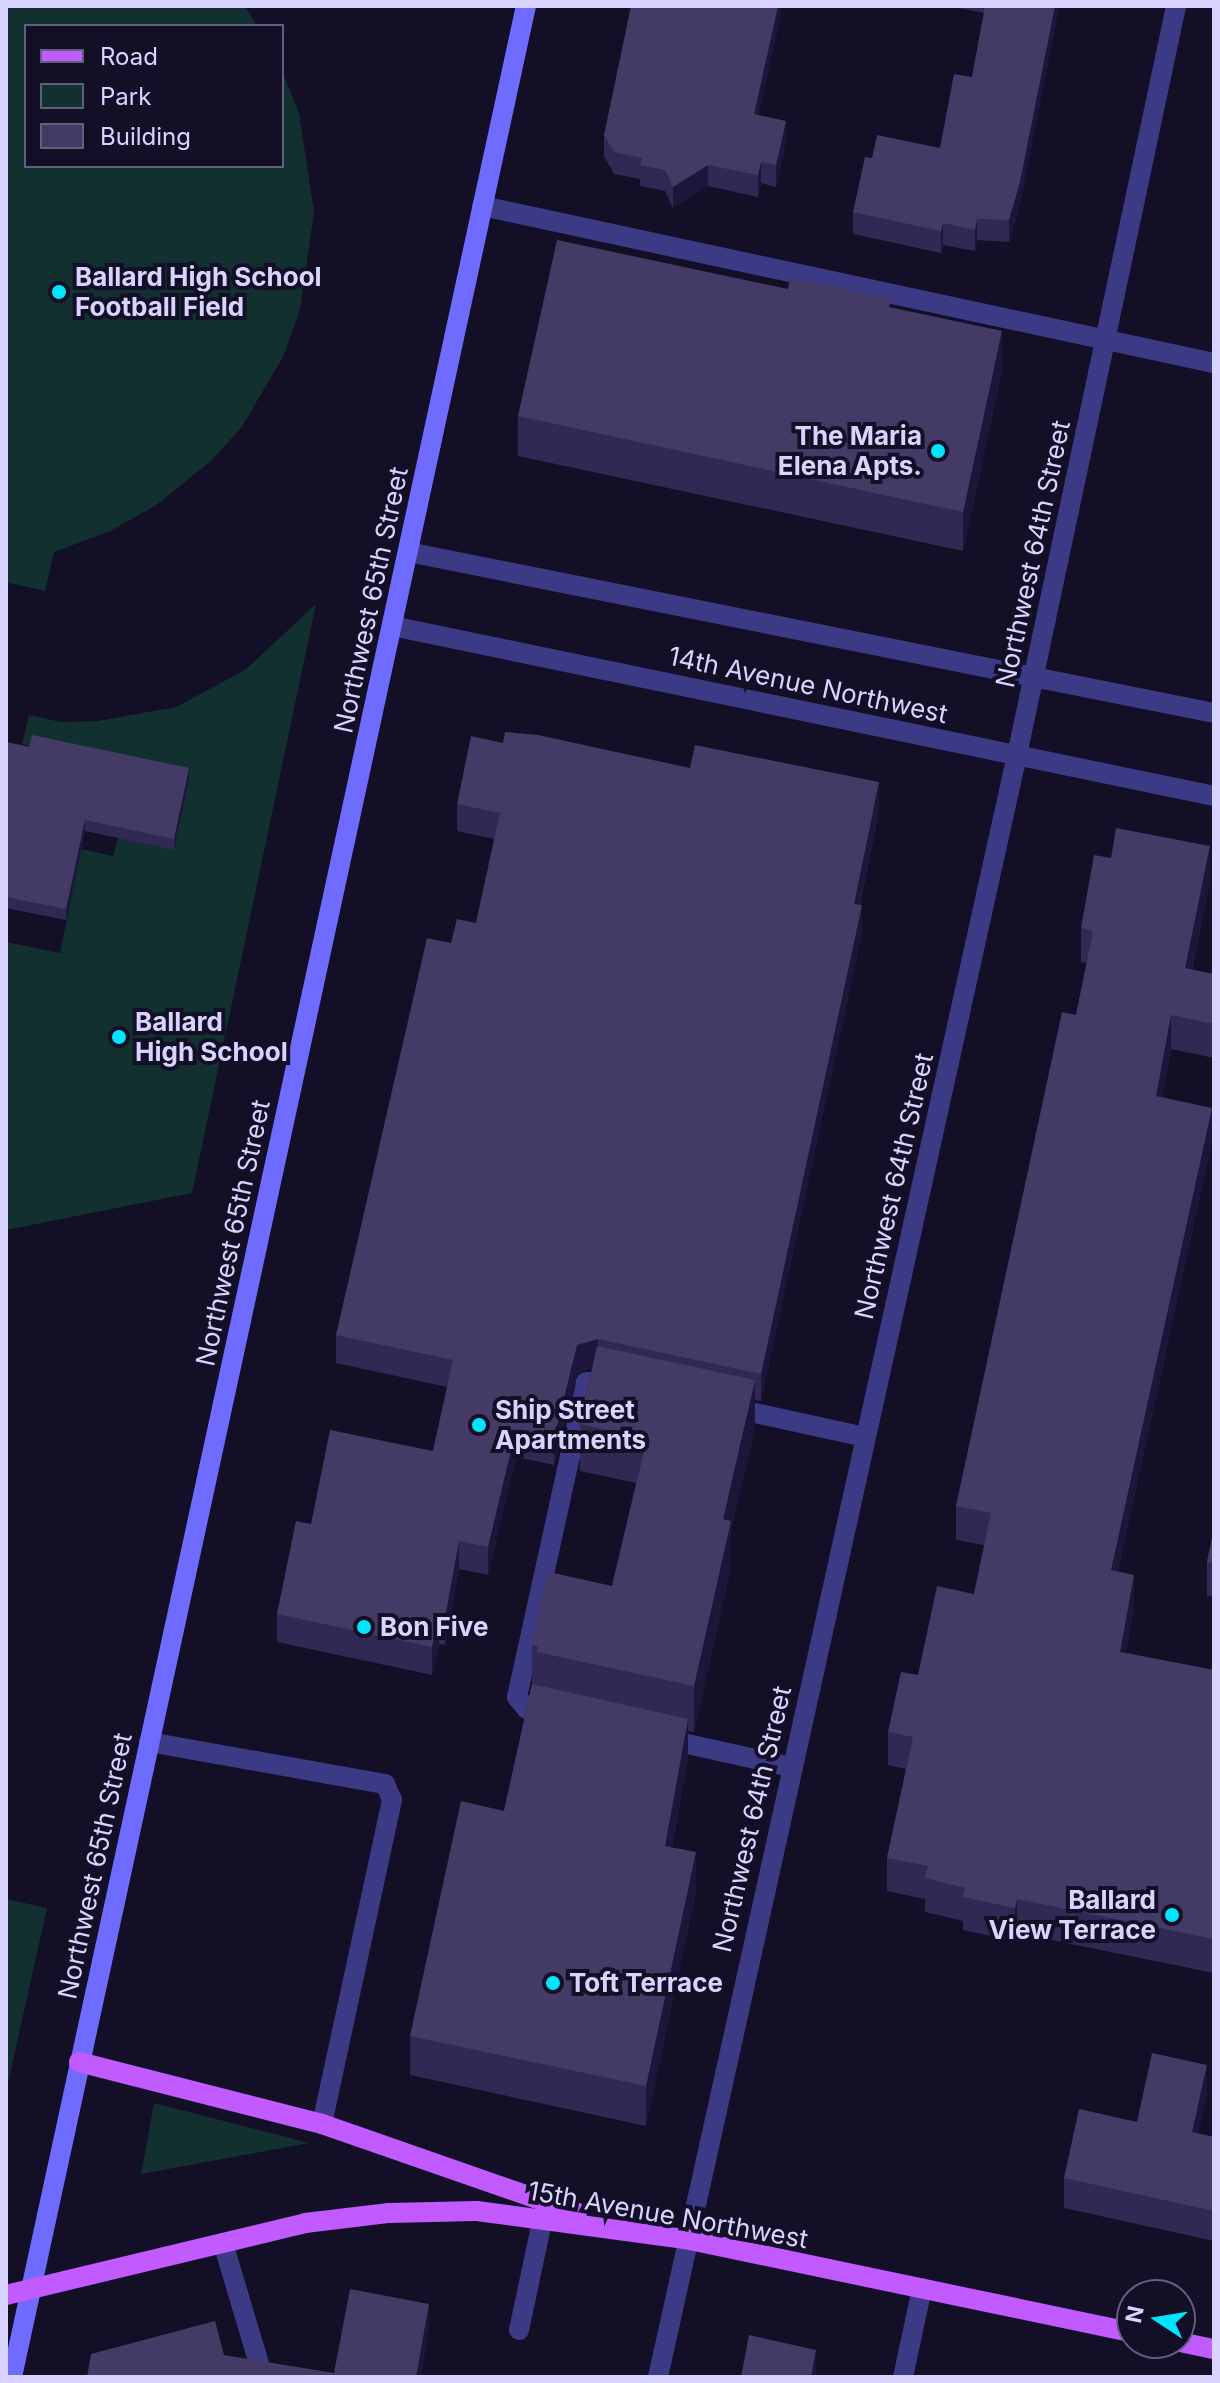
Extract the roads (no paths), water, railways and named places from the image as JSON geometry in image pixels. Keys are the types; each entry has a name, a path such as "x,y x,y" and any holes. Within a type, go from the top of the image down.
{"main road":[{"path":"79,2062 322,2124 610,2226"},
{"name":"15th Avenue Northwest","path":"6,2295 305,2223 389,2213 477,2211 610,2226 685,2239 1116,2329"}],"street":[{"name":"Northwest 65th Street","path":"12,2377 526,6"},
{"name":"Northwest 64th Street","path":"658,2377 685,2239 1017,755 1176,6"},
{"path":"482,206 1214,363"},
{"name":"14th Avenue Northwest","path":"408,552 1214,713"},
{"name":"14th Avenue Northwest","path":"392,626 1214,796"},
{"path":"571,1718 527,1709 517,1697 586,1382 595,1379 640,1388"},
{"path":"700,1401 864,1437"},
{"path":"645,1734 791,1767"},
{"path":"149,1742 385,1784 392,1800 322,2124"},
{"path":"519,2330 543,2217"},
{"path":"223,2243 263,2377"},
{"path":"903,2377 922,2288"}],"place":[{"name":"Ballard High School Football Field","path":"59,292"},
{"name":"The Maria Elena Apts.","path":"938,451"},
{"name":"Ballard High School","path":"119,1037"},
{"name":"Ship Street Apartments","path":"479,1425"},
{"name":"Bon Five","path":"364,1627"},
{"name":"Ballard View Terrace","path":"1172,1915"},
{"name":"Toft Terrace","path":"553,1983"}]}
